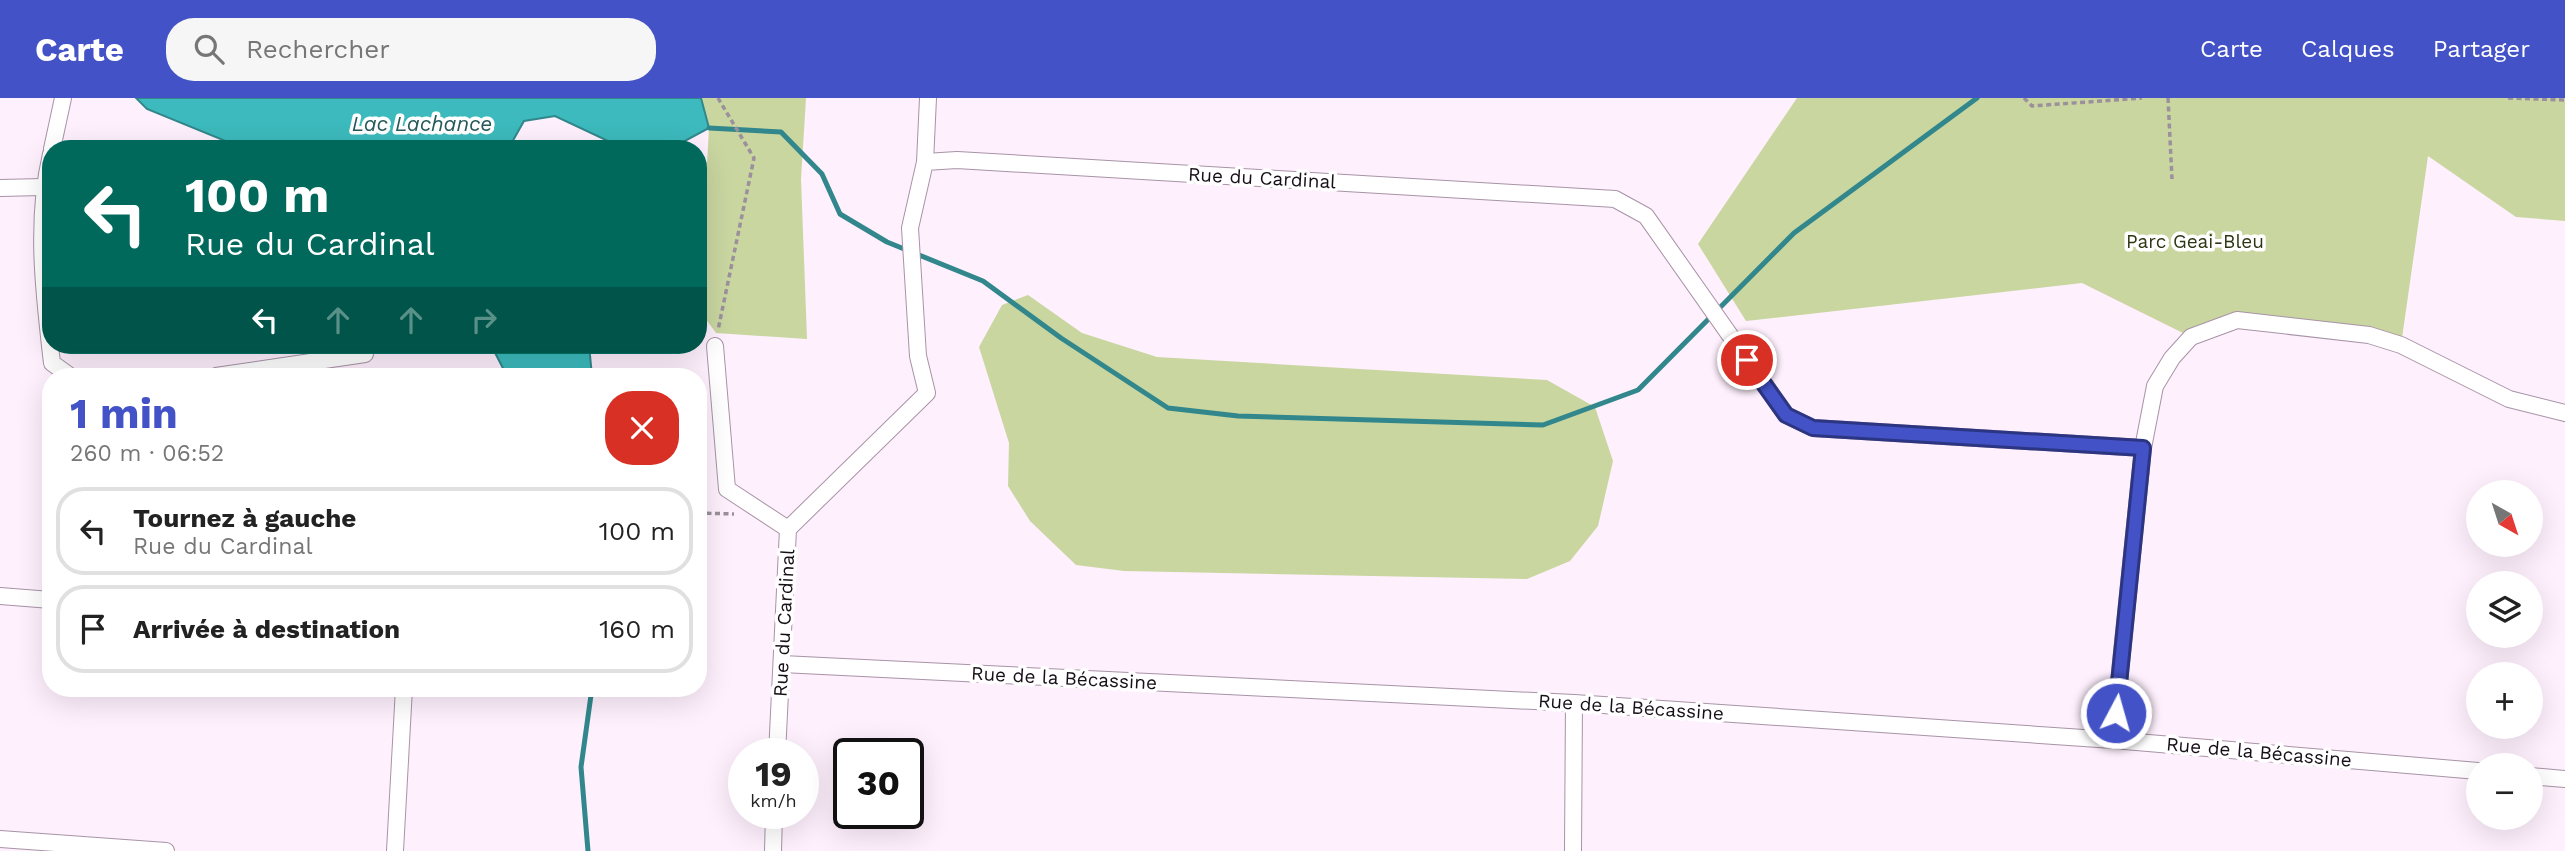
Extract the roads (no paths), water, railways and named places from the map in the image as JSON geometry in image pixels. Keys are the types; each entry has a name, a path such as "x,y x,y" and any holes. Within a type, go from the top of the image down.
{"street":[{"path":"54,140 63,98"},
{"path":"925,162 928,98"},
{"name":"Rue du Cardinal","path":"778,738 788,529 927,393 918,356 911,228 925,162 971,161 1615,199 1646,216 1786,415 1813,428 2143,448"},
{"path":"0,188 42,187"},
{"path":"2113,740 2143,448 2155,386 2172,358 2191,337 2236,320 2369,335 2412,349 2509,399 2565,413"},
{"path":"715,346 727,489 788,529"},
{"path":"51,354 52,363 59,368"},
{"path":"270,368 365,354"},
{"path":"0,596 42,599"},
{"name":"Rue de la Bécassine","path":"782,664 1574,703 2113,740 2466,770"},
{"path":"396,851 404,697"},
{"path":"1573,851 1574,703"},
{"path":"2543,777 2565,779"},
{"path":"773,851 774,829"},
{"path":"0,839 166,851"}],"water":[{"name":"Lac Lachance","path":"136,98 701,98 709,128 687,140 606,140 555,116 524,121 513,140 223,140 147,109"},
{"path":"496,354 590,354 591,368 503,368"}],"waterway":[{"path":"709,128 781,132 822,174 840,214 887,242 983,281 1061,338 1168,408 1238,416 1543,425 1638,390 1794,233 1977,98"},
{"path":"588,851 581,767 591,697"}],"park label":[{"name":"Parc Geai-Bleu","path":"2195,241"}]}
